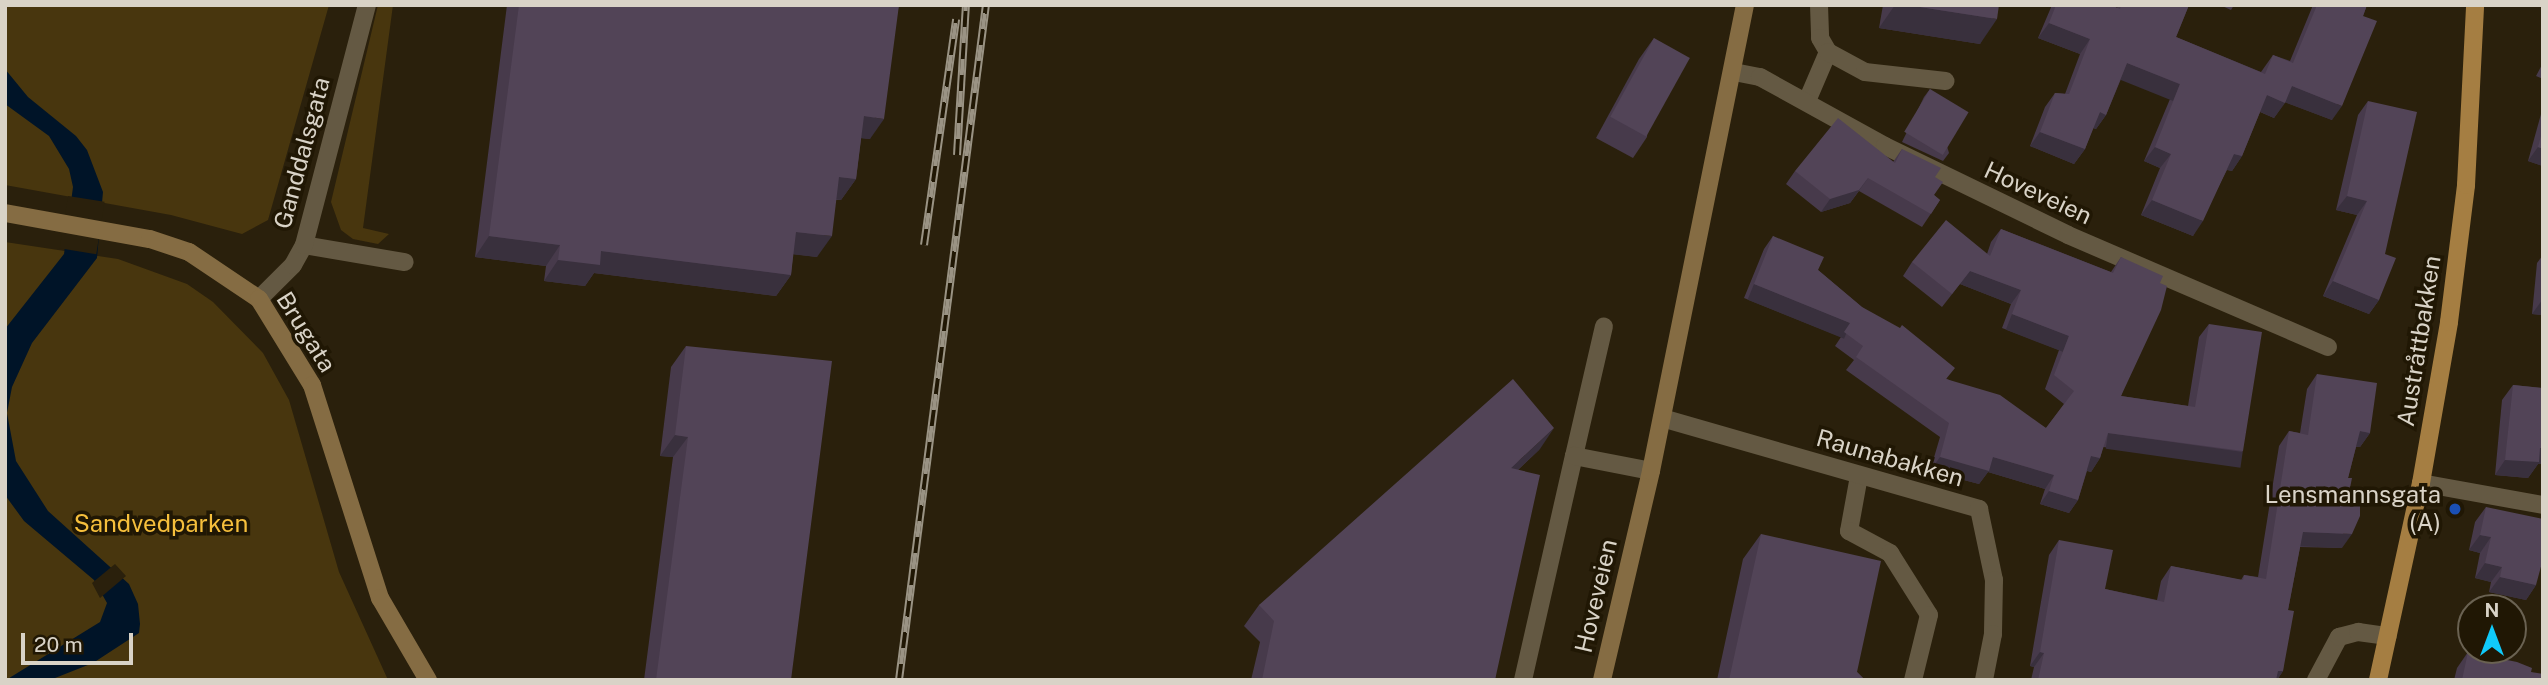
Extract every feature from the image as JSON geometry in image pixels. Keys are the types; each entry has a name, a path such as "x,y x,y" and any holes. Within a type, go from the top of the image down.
{"main road":[{"name":"Austråttbakken","path":"2378,680 2421,483 2449,322 2466,185 2475,5"}],"street":[{"name":"Ganddalsgata","path":"259,299 293,265 304,245 367,5"},
{"name":"Hoveveien","path":"1602,680 1651,471 1734,72 1745,5"},
{"path":"1819,5 1820,38 1828,52 1864,72 1945,80"},
{"path":"1807,101 1828,52"},
{"name":"Hoveveien","path":"1734,72 1759,77 1885,146 2068,235 2328,347"},
{"name":"Brugata","path":"5,212 123,232 189,252 259,299 312,385 380,598 428,680"},
{"path":"304,245 405,262"},
{"path":"1522,680 1604,326"},
{"name":"Raunabakken","path":"1662,418 1979,509 1994,580 1993,634 1984,680"},
{"path":"1574,456 1651,471"},
{"path":"1859,476 1849,531 1890,553 1929,615 1913,680"},
{"path":"2421,483 2543,505"},
{"path":"2316,680 2339,637 2358,632 2388,636"}],"green space":[{"path":"5,5 329,5 268,220 242,234 171,215 5,185"},
{"path":"378,5 393,5 363,228 389,234 378,244 353,239 341,230 331,202"},
{"name":"Sandvedparken","path":"5,242 118,259 187,284 213,302 263,353 289,400 339,572 388,680 5,680"}],"water":[{"path":"5,69 28,97 76,136 87,150 103,192 97,258 32,343 12,387 7,413 16,461 48,511 129,584 138,604 140,624 139,633 93,663 50,680 6,680 100,622 107,603 94,580 24,521 5,495 5,329 64,254 73,187 69,169 49,136 5,104"}],"pier":[{"path":"68,196 105,202 96,254 60,248"},
{"path":"115,564 126,576 100,598 92,583"}],"building":[{"path":"519,5 899,5 884,119 864,116 856,179 839,177 832,236 796,232 791,275 601,251 600,265 558,260 560,245 489,236"},
{"path":"1907,5 1999,5 1997,19"},
{"path":"2056,5 2111,5 2120,9 2121,5 2189,5 2176,37 2265,74 2273,55 2293,63 2317,5 2367,5 2363,16 2377,21 2342,106 2292,86 2285,103 2267,95 2242,156 2234,154 2203,221 2152,200 2171,154 2155,147 2180,84 2127,63 2106,115 2100,112 2085,149 2040,132 2055,93 2069,94 2090,39 2049,23"},
{"path":"1654,38 1690,58 1646,137 1610,117"},
{"path":"1930,89 1969,112 1943,155 1904,132"},
{"path":"2368,101 2417,112 2385,254 2396,258 2379,300 2333,281 2367,201 2347,196"},
{"path":"1838,118 1895,163 1902,149 1941,168 1935,177 1943,182 1934,195 1940,200 1931,214 1868,178 1859,190 1830,199 1795,171"},
{"path":"2543,129 2543,149 2538,147"},
{"path":"1946,220 1990,256 2001,229 2113,273 2121,257 2163,276 2160,283 2167,286 2161,310 2121,396 2195,407 2209,324 2262,332 2243,451 2108,433 2100,458 2091,456 2078,500 2049,491 2054,475 1993,457 1989,471 1940,457 1949,423 1856,357 1863,346 1844,332 1850,323 1754,284 1773,236 1824,257 1818,270 1862,307 1900,328 1902,325 1955,368 1946,379 2000,395 2046,428 2074,391 2054,375 2069,336 2012,314 2021,290 1970,271 1952,294 1912,262"},
{"path":"686,346 832,361 791,680 656,680 688,437 675,435"},
{"path":"2317,374 2377,383 2370,433 2360,431 2348,478 2352,478 2350,488 2360,489 2360,516 2352,534 2303,532 2288,610 2294,611 2283,671 2278,671 2276,680 2038,680 2044,653 2040,652 2059,540 2113,550 2105,589 2164,602 2171,566 2243,580 2244,575 2266,579 2289,431 2308,435"},
{"path":"1513,379 1554,428 1511,468 1540,475 1495,680 1262,680 1274,621 1259,605"},
{"path":"2513,385 2543,388 2543,448 2540,448 2539,462 2505,460"},
{"path":"2486,507 2543,519 2543,559 2536,585 2500,577 2502,567 2485,563 2491,537 2480,535"},
{"path":"1761,534 1881,561 1857,672 1865,680 1729,680"},
{"path":"2465,664 2522,664 2532,668 2531,672 2543,674 2543,680 2462,680"}],"railway":[{"path":"957,155 966,5"},
{"path":"899,680 986,5"},
{"path":"924,245 956,19"}],"place":[{"name":"Lensmannsgata (A)","path":"2455,509"}]}
